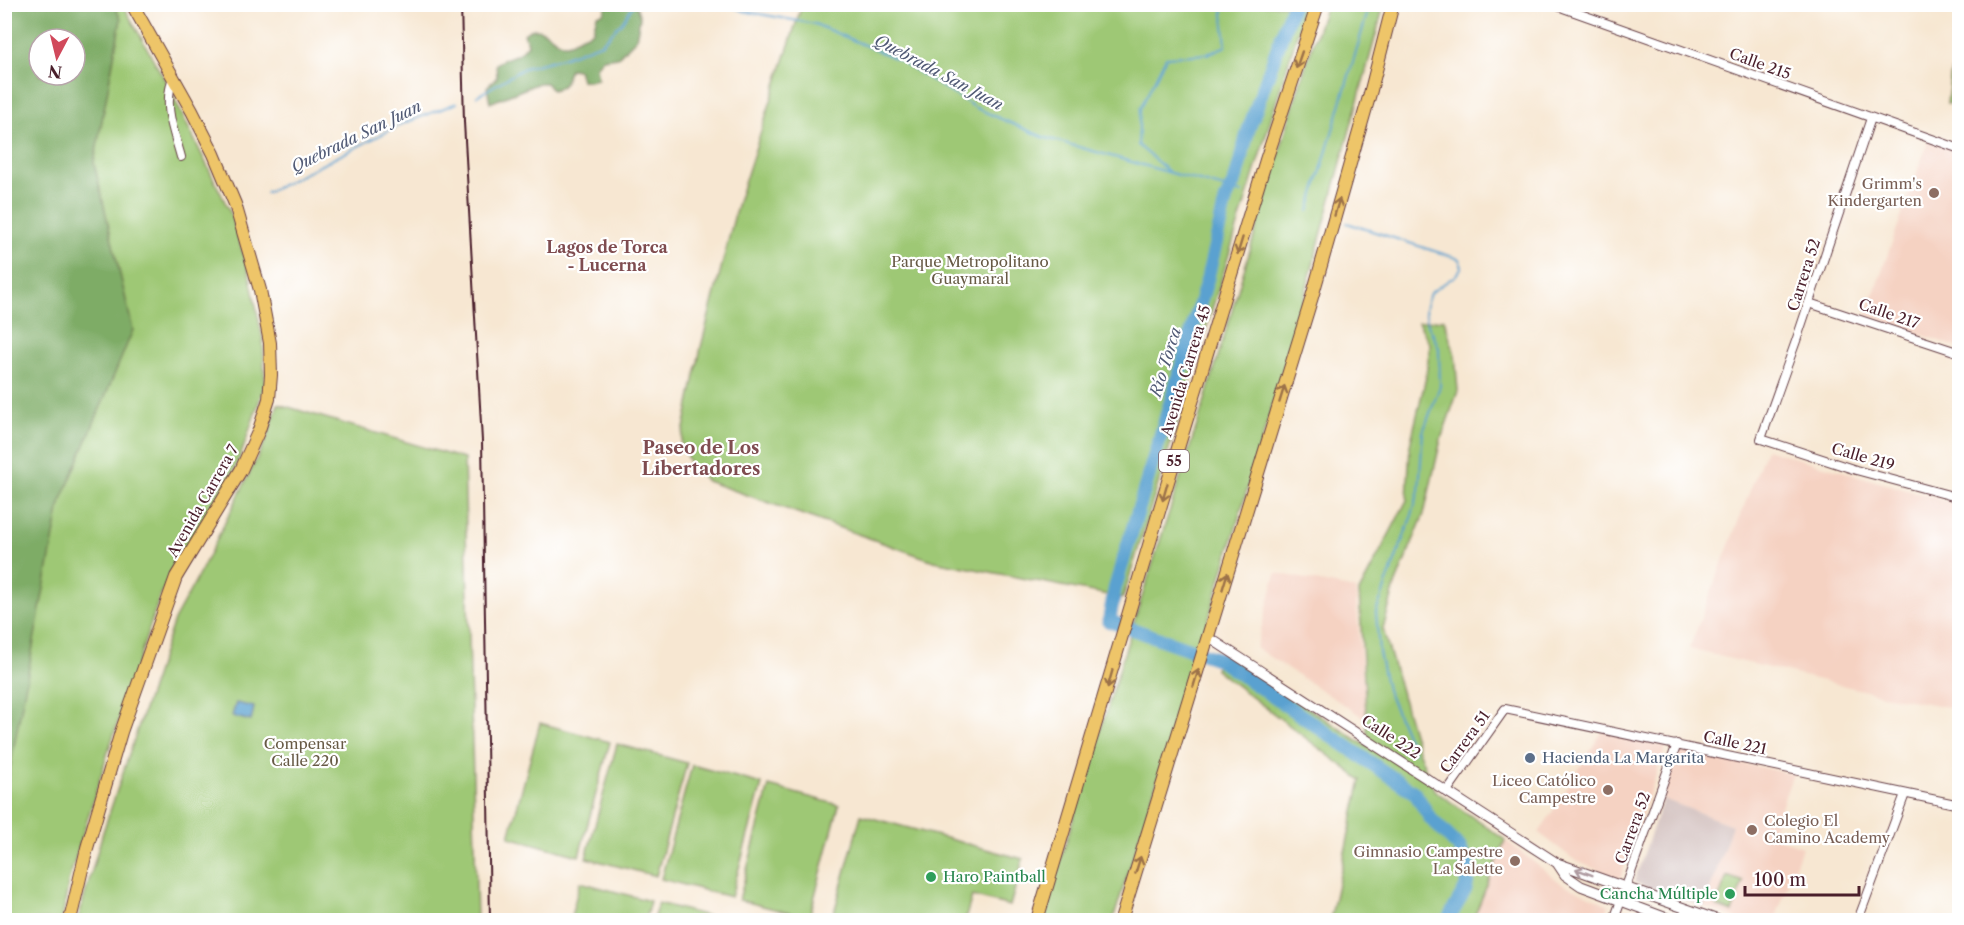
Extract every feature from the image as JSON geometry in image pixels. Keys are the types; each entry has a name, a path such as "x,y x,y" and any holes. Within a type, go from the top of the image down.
{"main road":[{"name":"Avenida Carrera 7","path":"70,921 87,848 115,752 176,577 241,470 259,430 269,399 271,375 270,343 260,290 250,251 227,183 192,111 132,4"},
{"name":"Avenida Carrera 45","path":"1037,921 1266,160 1318,4"},
{"path":"1121,921 1315,285 1371,90 1393,4"}],"street":[{"name":"Calle 215","path":"1552,4 1959,149"},
{"path":"173,77 168,92 167,110 181,157"},
{"name":"Carrera 52","path":"1761,439 1871,118"},
{"name":"Calle 217","path":"1809,303 1959,352"},
{"name":"Calle 219","path":"1761,439 1856,470 1959,498"},
{"name":"Calle 222","path":"1208,637 1557,863 1718,921"},
{"name":"Carrera 51","path":"1447,791 1505,709"},
{"name":"Calle 221","path":"1505,709 1959,805"},
{"name":"Carrera 52","path":"1614,921 1677,744"},
{"path":"1858,921 1905,794"},
{"name":"Calle 222","path":"1557,863 1564,875 1581,886 1672,921"}],"shaded area":[{"path":"1929,139 1959,150 1959,348 1866,315"},
{"path":"1766,449 1941,500 1959,503 1959,709 1883,695 1689,649"},
{"path":"1276,573 1355,589 1366,719 1256,648"},
{"name":"Liceo Católico Campestre","path":"1602,732 1666,746 1620,879 1576,861 1539,833"},
{"name":"Colegio El Camino Academy","path":"1679,750 1793,774 1771,835 1802,847 1775,920 1742,920 1704,907 1732,825 1663,799"},
{"path":"1663,799 1732,825 1704,907 1634,882"},
{"name":"Gimnasio Campestre La Salette","path":"1505,840 1561,883 1609,905 1604,920 1473,920"},
{"path":"1629,909 1659,920 1618,920 1620,913"}],"green space":[{"path":"5,4 114,5 121,19 94,163 133,330 60,504 5,794"},
{"path":"5,5 123,5 166,82 230,212 249,272 263,340 265,384 231,478 179,557 159,599 69,879 62,920 5,920"},
{"path":"606,5 636,5 640,18 636,39 618,57 603,59 596,67 598,79 581,80 578,70 570,69 561,87 552,90 546,83 539,83 490,103 487,87 497,77 496,64 524,49 528,44 524,34 537,29 567,44 593,31 597,15 604,13"},
{"name":"Parque Metropolitano Guaymaral","path":"802,5 1306,5 1123,598 934,561 707,481 690,464 681,443 701,347 738,202"},
{"path":"1326,5 1384,5 1302,305 1211,611 1113,920 1042,920 1205,400 1302,77"},
{"path":"1951,71 1959,72 1959,104 1947,103"},
{"path":"1444,319 1455,355 1458,391 1441,439 1424,514 1395,585 1383,629 1418,750 1434,790 1505,840 1473,920 1330,920 1361,780 1215,669 1223,653 1368,747 1359,592 1407,500 1410,445 1426,377 1430,344 1418,322"},
{"name":"Compensar Calle 220","path":"278,404 464,459 477,920 78,919 103,832 174,620 267,438"},
{"path":"540,723 610,742 579,856 509,837"},
{"path":"617,744 687,763 656,876 586,858"},
{"path":"692,765 762,784 731,897 661,879"},
{"path":"769,786 839,805 809,918 739,900"},
{"name":"Haro Paintball","path":"861,815 1023,859 1010,906 972,896 965,920 832,920"},
{"name":"Cancha Múltiple","path":"1727,876 1743,882 1732,912 1716,906"},
{"path":"580,882 650,901 645,920 570,920"},
{"path":"658,903 723,920 653,920"}],"water":[{"path":"236,703 254,707 251,721 232,716"}],"waterway":[{"name":"Quebrada San Juan","path":"477,96 524,68 565,57 602,43 622,22 634,4"},
{"name":"Quebrada San Juan","path":"728,4 743,11 815,24 897,59 976,108 1043,137 1242,193"},
{"path":"1168,171 1138,145 1140,109 1166,57 1207,54 1226,46 1222,4"},
{"name":"Río Torca","path":"1293,4 1248,131 1236,178 1226,199 1207,280 1115,588 1109,621 1218,659 1415,793 1430,818 1460,848 1469,870 1466,888 1448,920"},
{"path":"1309,211 1370,4"},
{"name":"Quebrada San Juan","path":"266,193 402,124 457,103"},
{"name":"Quebrada San Juan","path":"1347,223 1459,259 1462,267 1455,276 1430,293 1425,309 1428,325 1439,348 1440,386 1423,432 1419,490 1412,515 1376,612 1379,652 1387,690 1414,753"}],"railway":[{"path":"461,4 464,122 482,441 490,920"}],"place":[{"name":"Grimm's Kindergarten","path":"1934,193"},
{"name":"Hacienda La Margarita","path":"1530,758"},
{"name":"Liceo Católico Campestre","path":"1608,790"},
{"name":"Colegio El Camino Academy","path":"1752,830"},
{"name":"Gimnasio Campestre La Salette","path":"1515,861"},
{"name":"Haro Paintball","path":"931,877"},
{"name":"Cancha Múltiple","path":"1730,894"}],"district":[{"name":"Lagos de Torca - Lucerna","path":"607,256"},
{"name":"Paseo de Los Libertadores","path":"701,458"}]}
